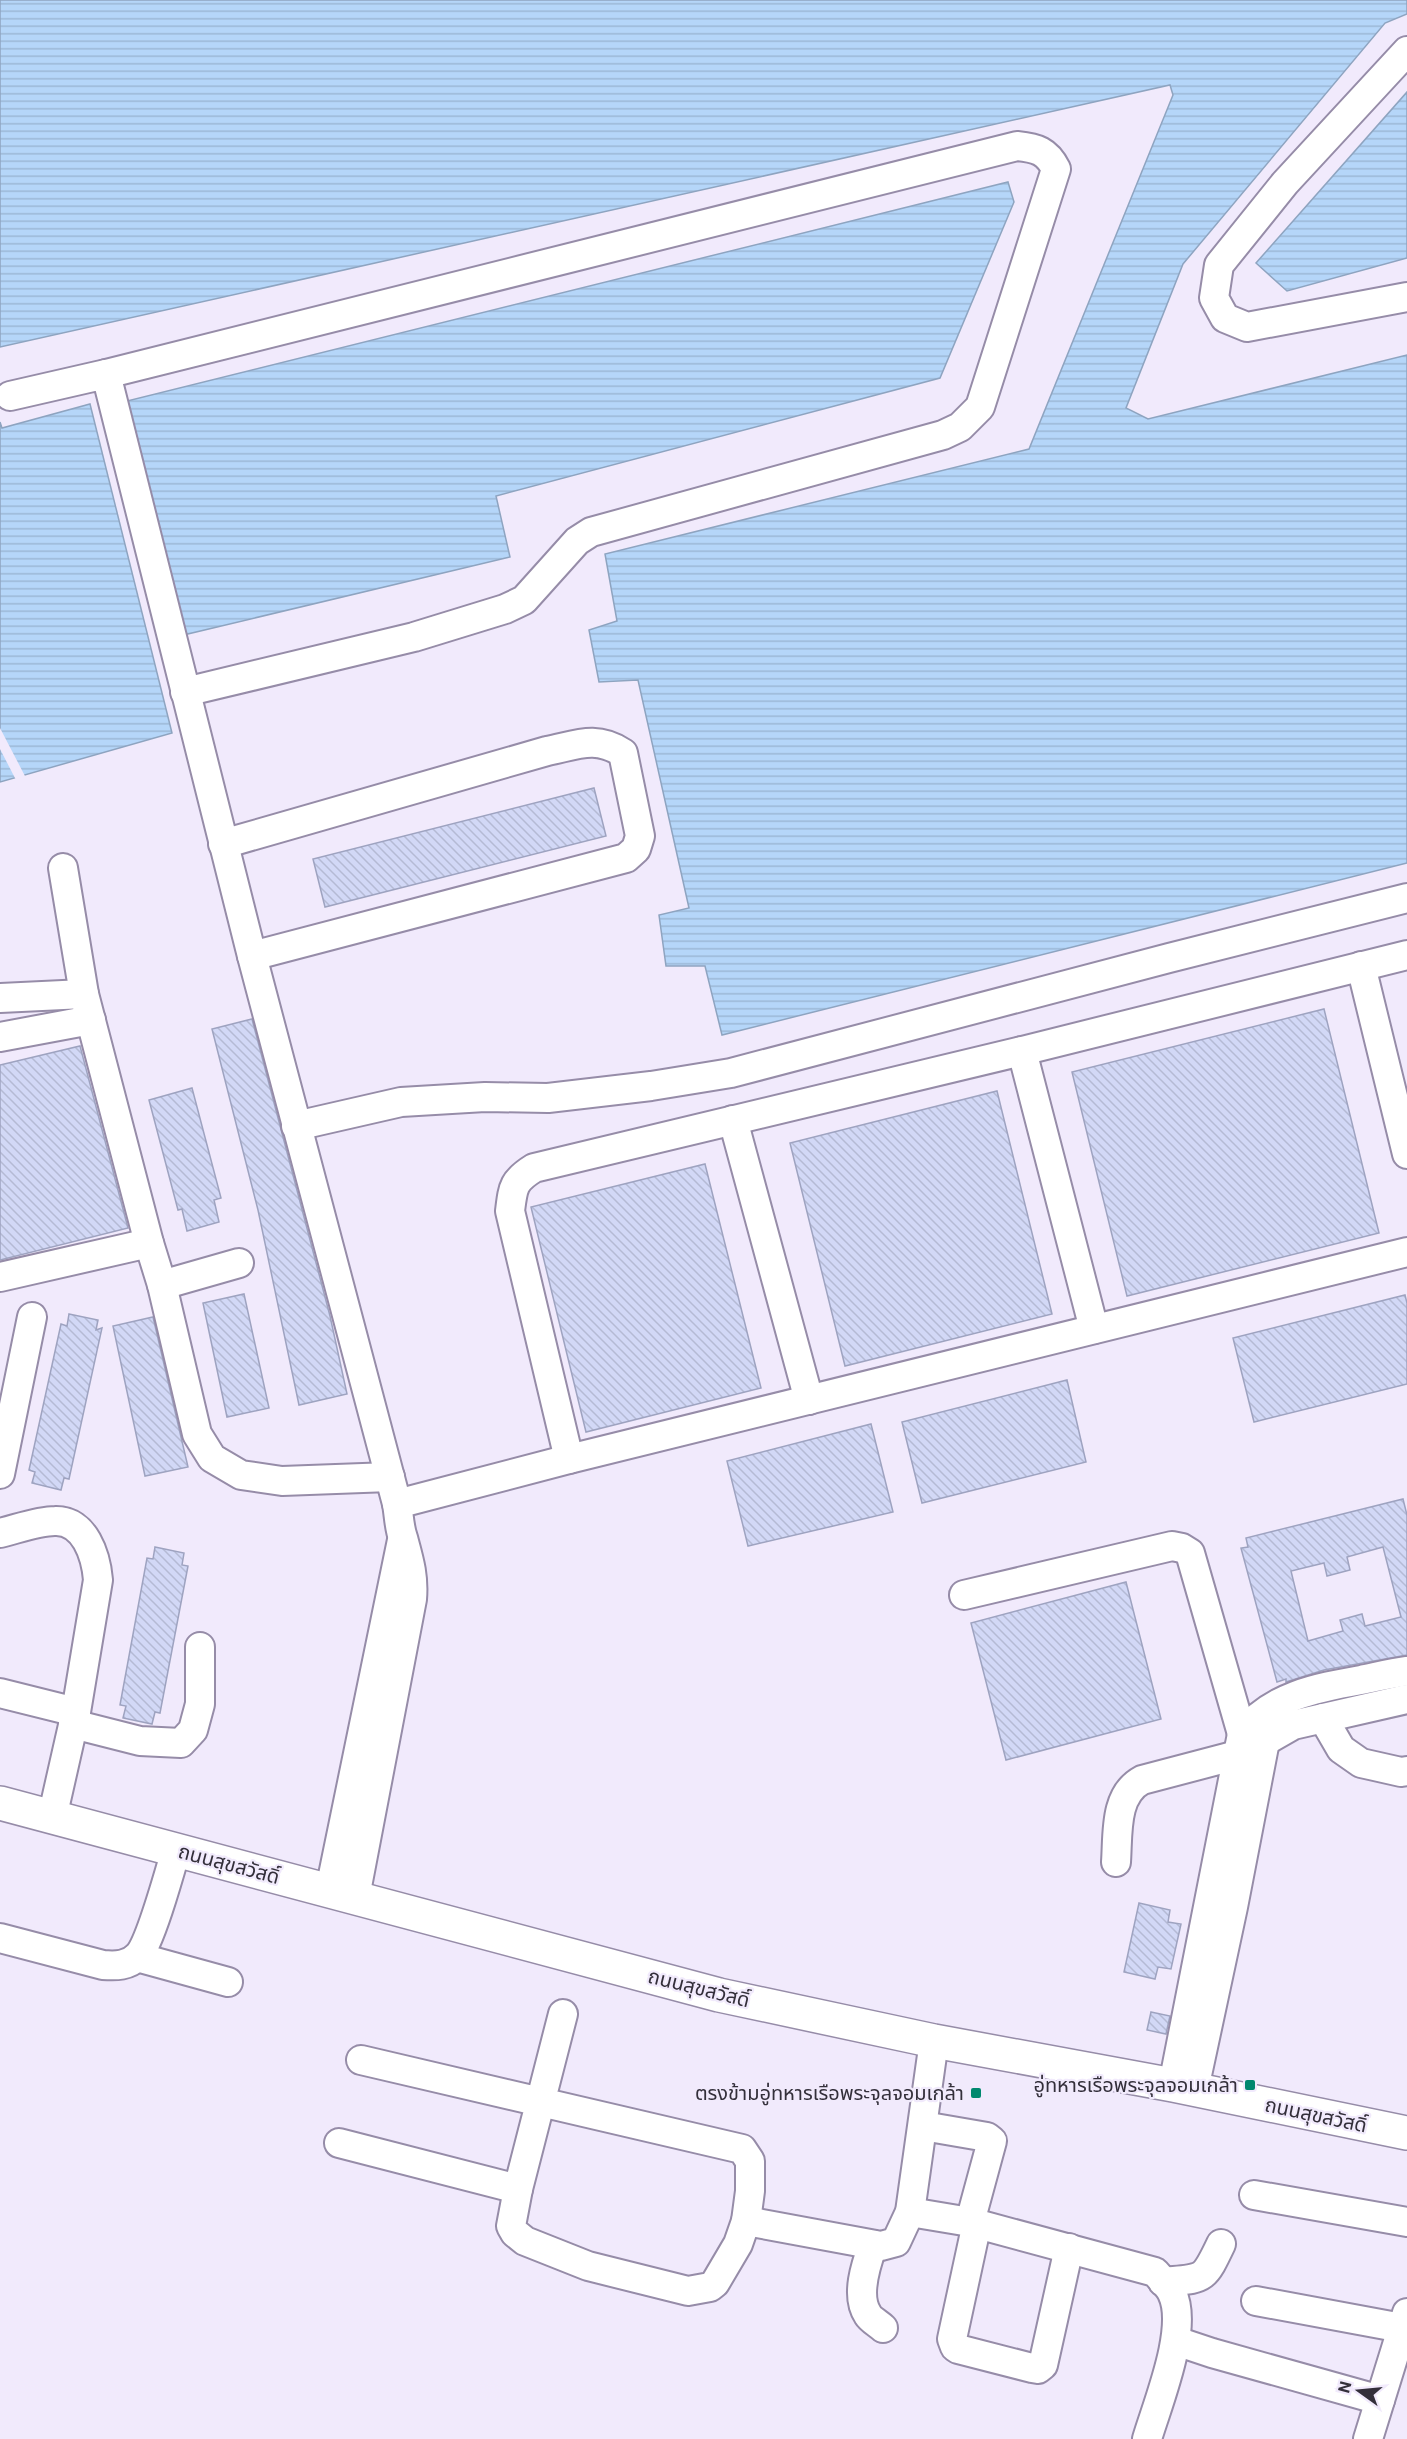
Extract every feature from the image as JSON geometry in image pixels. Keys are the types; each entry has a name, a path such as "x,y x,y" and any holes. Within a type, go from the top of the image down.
{"main road":[{"name":"ถนนสุขสวัสดิ์","path":"0,1803 719,1995 934,2041 1184,2087 1407,2133"}],"street":[{"path":"1407,51 1285,183 1219,265 1214,298 1225,318 1247,327 1407,297"},
{"path":"10,396 1017,146 1038,148 1050,157 1056,170 980,407 960,428 943,435 591,532 571,547 542,583 524,600 505,609 414,637 185,692"},
{"path":"106,374 223,844 393,1491 402,1538 413,1572 412,1599 343,1893"},
{"path":"223,844 547,751 596,741 610,744 623,753 640,836 636,849 626,858 252,956"},
{"path":"63,868 87,1007 162,1285 197,1434 212,1458 241,1475 393,1491 569,1459 1407,1252"},
{"path":"296,1126 401,1102 485,1097 548,1098 651,1086 731,1073 1407,898"},
{"path":"569,1459 510,1211 513,1188 519,1177 534,1168 1022,1052 1407,955"},
{"path":"1361,966 1407,1154"},
{"path":"0,998 87,1007"},
{"path":"0,1037 87,1007"},
{"path":"1022,1052 1094,1329"},
{"path":"733,1119 809,1400"},
{"path":"0,1277 149,1243"},
{"path":"162,1285 239,1263"},
{"path":"0,1474 32,1317"},
{"path":"0,1533 56,1521 74,1525 83,1535 93,1555 98,1580 74,1718 52,1818"},
{"path":"964,1595 1172,1546 1182,1548 1190,1554 1248,1743"},
{"path":"0,1693 140,1741 181,1743 193,1730 200,1704 200,1647"},
{"path":"1184,2087 1221,1905 1252,1721 1267,1709 1306,1691 1407,1671"},
{"path":"1360,1680 1367,1708"},
{"path":"1116,1862 1119,1814 1131,1786 1293,1725 1407,1699"},
{"path":"1323,1718 1341,1749 1361,1763 1401,1772 1407,1771"},
{"path":"0,1938 103,1965 118,1966 137,1957 144,1949 177,1850"},
{"path":"137,1957 228,1982"},
{"path":"361,2060 540,2103 742,2149 750,2161 750,2191 746,2221 738,2244 715,2283 710,2287 688,2291 588,2266 525,2241 515,2233 511,2226 518,2189 540,2103 563,2014"},
{"path":"746,2221 873,2245 881,2246 896,2242 910,2212 934,2041"},
{"path":"924,2118 987,2137 992,2141 952,2339 958,2349 1032,2368 1038,2369 1043,2365 1069,2248"},
{"path":"339,2143 518,2189"},
{"path":"1254,2194 1407,2222"},
{"path":"910,2212 974,2222 1155,2272 1172,2293 1178,2314 1176,2341 1147,2439"},
{"path":"1163,2282 1199,2279 1207,2272 1221,2244"},
{"path":"873,2245 866,2265 863,2299 868,2316 884,2328"},
{"path":"1256,2301 1405,2320 1368,2439"},
{"path":"1176,2341 1212,2354 1380,2400"}],"water":[{"path":"0,0 1407,0 1407,14 1385,23 1183,264 1126,408 1148,419 1407,355 1407,863 722,1035 705,966 666,966 659,915 689,908 638,680 599,682 589,630 617,621 605,554 1029,449 1173,95 1170,85 0,347"},
{"path":"1407,92 1407,258 1287,291 1256,263"},
{"path":"1008,182 1014,202 940,378 496,496 510,557 175,637 119,403"},
{"path":"90,404 172,733 0,782 0,422 2,428"}],"pier":[{"path":"0,728 26,778 16,780 0,749"}],"building":[{"path":"594,788 606,836 325,907 313,859"},
{"path":"1324,1009 1379,1233 1127,1296 1072,1072"},
{"path":"252,1019 330,1316 347,1394 299,1405 258,1210 212,1029"},
{"path":"80,1046 128,1228 0,1260 0,1065"},
{"path":"192,1088 221,1198 214,1200 219,1222 187,1231 182,1209 178,1210 149,1100"},
{"path":"997,1091 1052,1314 845,1366 790,1143"},
{"path":"705,1164 761,1388 586,1432 531,1207"},
{"path":"244,1294 269,1408 227,1417 203,1303"},
{"path":"1405,1295 1407,1303 1407,1384 1254,1422 1233,1338"},
{"path":"69,1314 98,1320 96,1330 102,1328 69,1479 64,1478 61,1490 32,1483 35,1472 29,1470 61,1324 67,1326"},
{"path":"153,1317 188,1467 145,1476 113,1326"},
{"path":"1067,1380 1086,1462 922,1503 902,1422"},
{"path":"871,1424 893,1512 748,1546 727,1461"},
{"path":"1403,1499 1407,1515 1407,1655 1324,1670 1286,1682 1286,1679 1277,1682 1241,1548 1248,1547 1246,1538","holes":["1383,1547 1401,1617 1365,1626 1362,1614 1340,1620 1343,1631 1308,1641 1291,1571 1324,1563 1327,1576 1350,1570 1347,1557"]},
{"path":"155,1547 184,1553 182,1565 188,1566 160,1713 155,1712 152,1724 123,1718 126,1706 120,1705 147,1558 153,1559"},
{"path":"1126,1582 1161,1719 1006,1760 971,1623"},
{"path":"1139,1903 1170,1910 1168,1922 1181,1924 1171,1969 1158,1967 1155,1979 1124,1972"},
{"path":"1151,2012 1170,2016 1166,2034 1147,2030"}],"place":[{"name":"อู่ทหารเรือพระจุลจอมเกล้า","path":"1250,2085"},
{"name":"ตรงข้ามอู่ทหารเรือพระจุลจอมเกล้า","path":"976,2093"}]}
